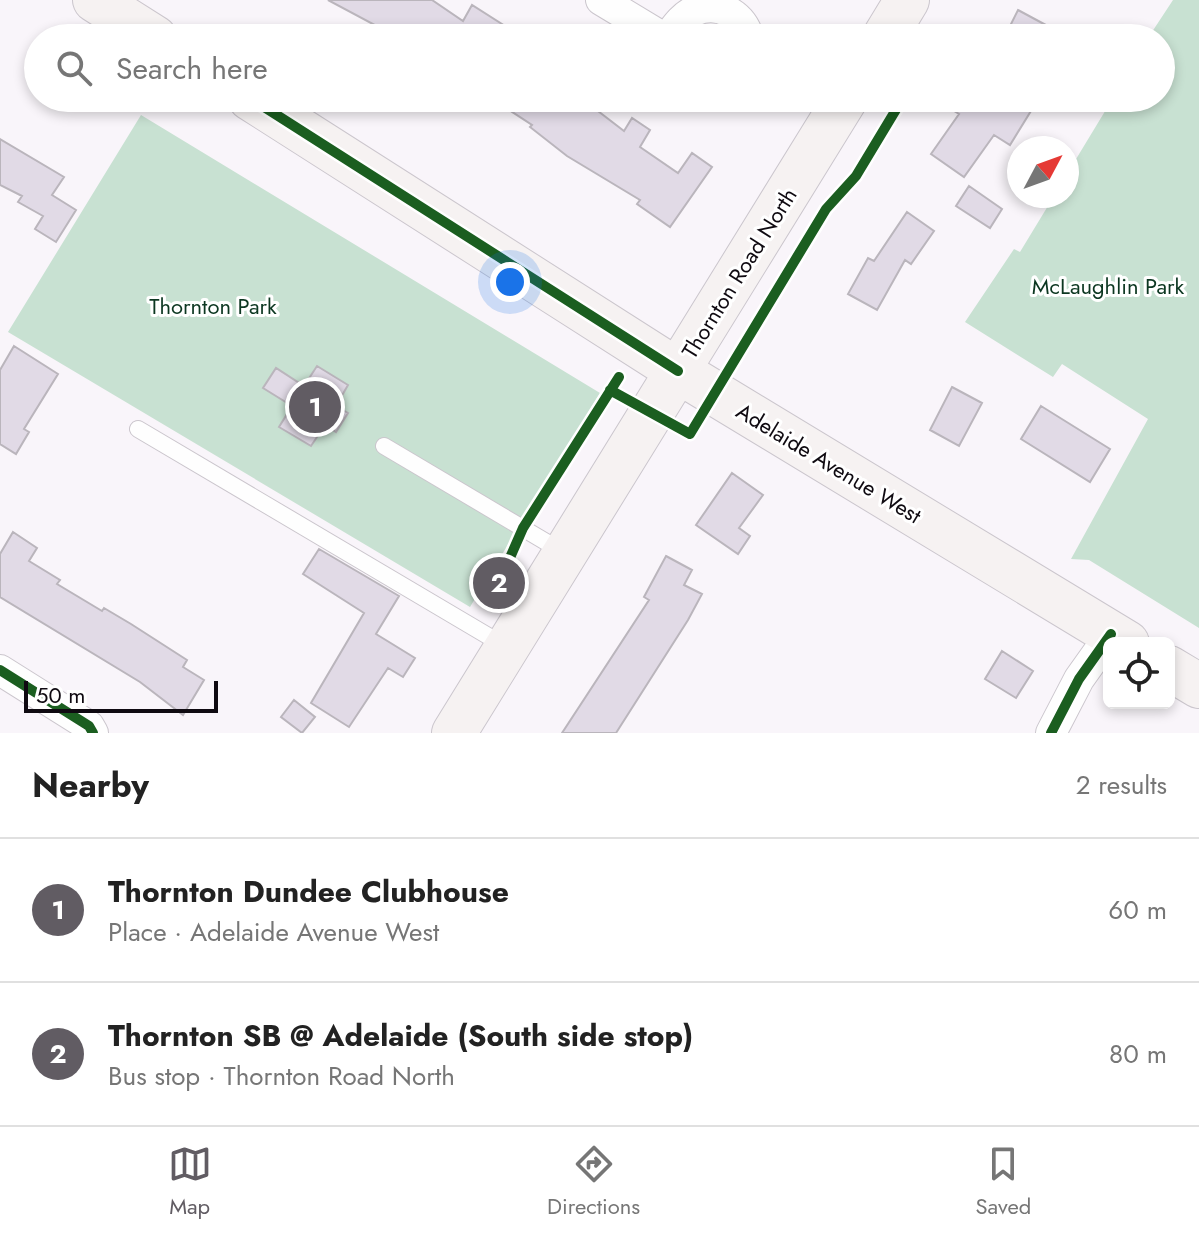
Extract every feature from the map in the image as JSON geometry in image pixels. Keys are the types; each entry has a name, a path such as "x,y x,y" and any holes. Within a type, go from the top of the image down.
{"main road":[{"path":"95,0 133,24"},
{"path":"892,24 907,0"},
{"name":"Adelaide Avenue West","path":"272,112 678,371 1117,637"},
{"name":"Thornton Road North","path":"454,733 837,112"},
{"path":"1175,672 1199,686"}],"street":[{"path":"601,0 641,24"},
{"path":"680,24 694,11 712,7 737,17 741,24"},
{"path":"1051,733 1079,679 1103,654"},
{"path":"0,670 89,726 93,733"}],"lane":[{"path":"138,429 506,647"},
{"path":"384,446 563,552"}],"green space":[{"name":"McLaughlin Park","path":"1173,0 1199,0 1199,628 1089,560 1071,559 1148,419 1062,364 1053,377 965,322 1014,249 1020,252 1047,208 1079,208 1079,154 1105,112 1175,112 1175,24 1157,24"},
{"name":"Thornton Park","path":"141,115 600,393 470,607 8,332"}],"building":[{"path":"328,0 432,0 463,21 472,5 502,24 373,24"},
{"path":"1018,10 1044,24 1011,24"},
{"path":"512,112 599,112 624,131 632,118 650,130 640,147 678,173 692,153 712,167 670,227 637,204 640,200 567,156 530,127 532,125"},
{"path":"956,112 1030,112 1016,136 1007,136 1007,143 994,135 964,177 931,154 959,114"},
{"path":"0,139 64,177 52,195 76,210 56,242 35,229 43,216 18,202 22,196 0,185"},
{"path":"969,186 1002,209 990,228 956,206"},
{"path":"907,212 934,231 911,264 905,260 877,310 848,294 868,258 874,261"},
{"path":"14,346 58,374 24,429 29,432 16,454 0,444 0,370"},
{"path":"317,366 348,385 336,406 348,413 336,432 325,425 311,446 279,427 292,406 263,388 276,368 304,386"},
{"path":"952,387 982,403 959,446 930,430"},
{"path":"1041,406 1110,449 1090,482 1021,439"},
{"path":"732,473 763,495 739,528 750,536 738,554 696,525"},
{"path":"13,532 37,548 29,561 60,580 57,584 102,611 104,608 187,660 183,667 204,680 183,715 140,682 0,597 0,554"},
{"path":"319,549 399,596 376,634 415,658 403,677 388,668 349,727 311,703 364,613 303,574"},
{"path":"666,556 692,570 684,585 702,594 688,620 616,733 562,733 649,600 644,597"},
{"path":"1002,651 1033,671 1016,698 985,679"},
{"path":"294,700 315,717 302,733 281,717"}],"cycle path":[{"path":"272,112 678,371"},
{"path":"610,390 690,434 826,209 856,176 895,112"},
{"path":"505,569 523,528 619,377"},
{"path":"1051,733 1079,679 1111,634"},
{"path":"0,670 89,726 93,733"}],"place":[{"name":"Thornton Dundee Clubhouse","path":"315,407"},
{"name":"Thornton SB @ Adelaide (South side stop)","path":"499,583"}]}
